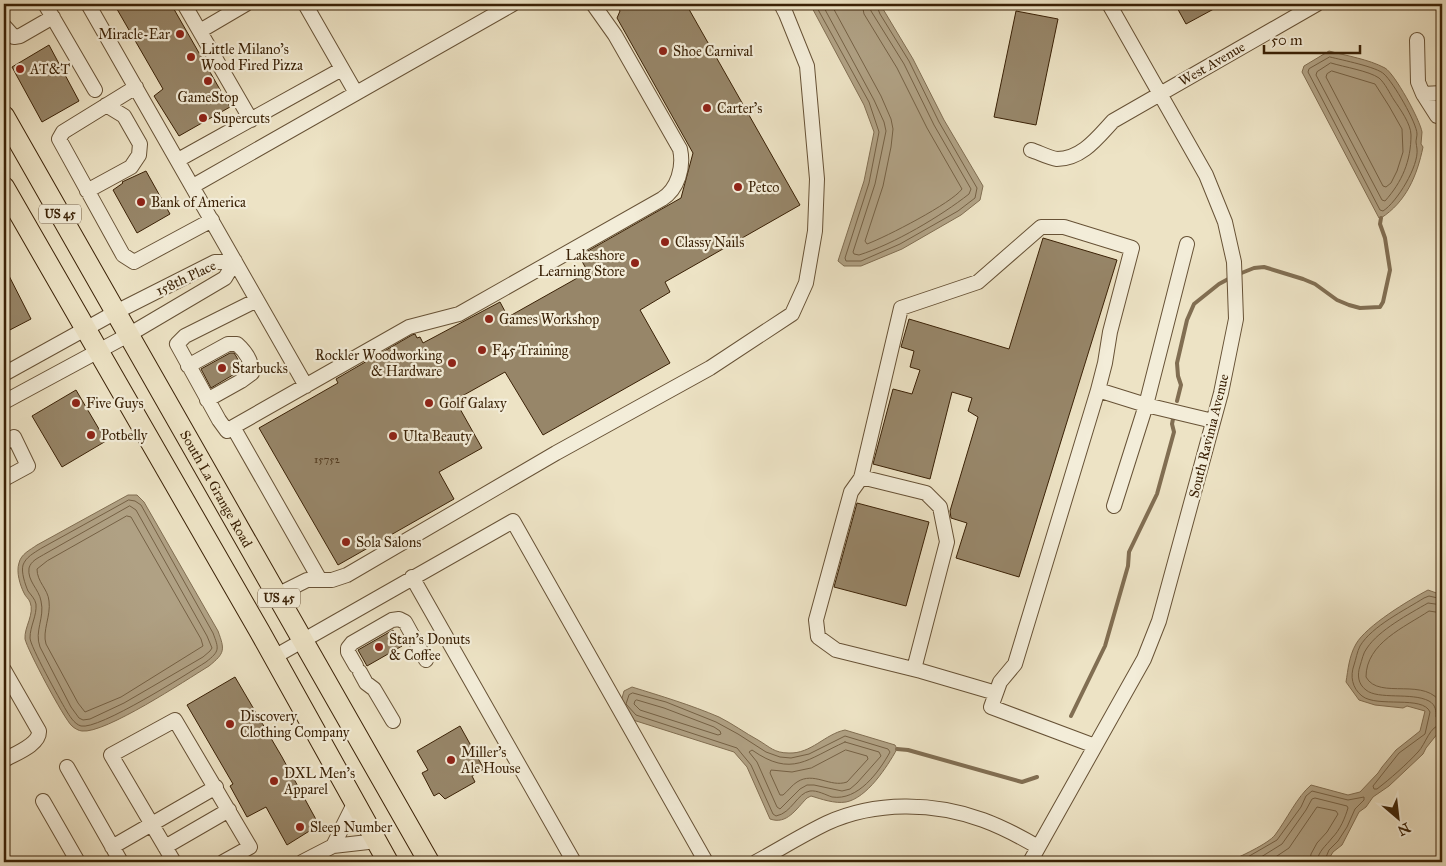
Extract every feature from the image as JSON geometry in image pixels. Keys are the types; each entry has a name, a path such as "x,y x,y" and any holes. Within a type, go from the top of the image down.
{"highway":[{"name":"South La Grange Road","path":"4,116 130,334 302,641 429,862"},
{"name":"US 45","path":"4,187 274,657 388,862"}],"street":[{"path":"45,4 95,90"},
{"path":"88,4 306,386"},
{"path":"184,4 250,120"},
{"path":"200,31 246,4"},
{"path":"305,4 356,93"},
{"path":"192,186 513,4"},
{"path":"257,300 185,336 177,344 227,431 409,327 459,314 646,209 669,194 674,189 680,171 682,155 680,149 615,35 593,4"},
{"path":"277,595 307,580 332,580 347,575 556,453 710,368 792,314 806,283 815,231 817,179 807,66 786,14 780,4"},
{"name":"South Ravinia Avenue","path":"1030,862 1144,659 1159,621 1214,421 1236,319 1234,262 1225,222 1206,175 1109,4"},
{"name":"West Avenue","path":"1031,150 1056,159 1077,155 1091,144 1113,120 1317,4"},
{"path":"4,26 14,36 20,36 53,17"},
{"path":"1417,40 1418,82 1437,116"},
{"path":"178,160 342,69"},
{"path":"136,87 63,132 58,139 87,191 123,254 134,262 212,220"},
{"path":"1423,94 1442,93"},
{"path":"87,191 131,167 139,155 140,144 124,116 106,105"},
{"path":"996,693 914,669 836,650 818,637 816,620 851,492 861,477 901,308 978,282 1041,227 1064,227 1132,248 1110,332 1098,390 1015,664 1000,682 991,707 1095,746"},
{"path":"1114,506 1146,405 1187,244"},
{"name":"158th Place","path":"4,374 116,312 215,262 235,261"},
{"name":"158th Place","path":"4,402 130,334 225,278 235,261"},
{"path":"188,366 228,344 237,344 243,349 252,364 252,372 241,381 208,400"},
{"path":"1098,390 1146,405 1214,421"},
{"path":"233,427 320,580"},
{"path":"4,443 14,438 28,466 4,479"},
{"path":"861,477 926,492 940,507 947,542 914,669"},
{"path":"274,657 513,521 706,862"},
{"path":"412,577 574,862"},
{"path":"393,721 374,689 366,683 348,652 348,648 352,643 392,620 399,619 405,622 426,660"},
{"path":"4,670 39,731 40,736 35,742 4,760"},
{"path":"174,862 150,824 112,755 175,720 250,847 223,862"},
{"path":"67,767 121,862"},
{"path":"112,847 216,787"},
{"path":"43,801 78,862"},
{"path":"333,846 355,802"},
{"path":"756,862 828,823 854,814 889,807 916,806 963,814 983,820 1038,846"},
{"path":"165,847 229,810"},
{"path":"302,862 333,846 377,842"}],"water":[{"path":"810,4 880,4 913,59 944,120 983,186 980,200 961,215 902,249 861,266 844,266 838,261 864,181 874,132 864,105"},
{"path":"1329,51 1365,60 1385,68 1401,88 1422,132 1421,144 1423,147 1414,178 1404,196 1390,212 1381,218 1379,218 1302,72 1304,66"},
{"path":"128,495 137,495 144,502 218,631 222,643 222,651 218,658 209,666 146,705 93,730 81,731 72,726 68,721 46,684 27,645 25,634 31,607 21,586 18,567 24,555 37,545"},
{"path":"1428,590 1442,595 1442,728 1423,754 1389,786 1373,797 1366,807 1359,812 1342,845 1333,852 1327,862 1228,862 1271,839 1311,785 1348,795 1360,792 1396,750 1420,731 1425,711 1407,706 1403,708 1375,705 1359,700 1346,682 1352,653 1361,637 1389,614"},
{"path":"632,687 719,717 780,752 789,753 804,750 831,735 845,730 895,745 897,749 876,781 854,799 846,802 837,802 811,796 786,818 781,820 770,819 747,767 734,752 633,720 620,705 624,691"}],"building":[{"path":"114,4 171,4 230,107 179,136 154,96 163,89"},
{"path":"616,4 686,4 800,205 665,282 670,292 640,310 670,363 543,435 505,372 455,400 482,448 439,472 454,499 338,565 259,428 338,383 336,379 412,335 415,334 417,338 420,337 423,343 500,302 508,317 588,272 579,256 681,198 693,153 617,18 620,11"},
{"path":"1175,4 1223,4 1186,24"},
{"path":"1016,11 1058,19 1036,125 994,117"},
{"path":"49,45 79,101 42,122 12,67"},
{"name":"Bank of America","path":"146,171 170,214 137,233 113,190 122,182"},
{"path":"1043,238 1117,260 1019,577 956,558 967,523 951,518 950,511 978,417 968,411 972,398 952,392 930,479 873,464 893,389 912,394 920,370 910,367 914,351 901,347 909,319 1009,349"},
{"path":"4,266 31,319 4,333"},
{"path":"230,353 234,353 243,369 211,388 201,369"},
{"path":"76,390 106,441 62,467 32,416"},
{"path":"857,503 929,522 906,606 834,587"},
{"name":"Stan's Donuts & Coffee","path":"393,630 402,646 367,666 358,650"},
{"path":"235,677 319,825 287,845 266,807 247,817 230,786 233,784 187,705"},
{"name":"Miller's Ale House","path":"460,726 484,769 472,776 475,782 445,799 439,793 434,796 422,773 428,770 417,751"}],"waterway":[{"path":"1239,274 1254,268 1264,267 1315,284 1337,300 1349,305 1360,308 1380,307 1383,302 1390,270 1385,238 1380,224 1381,218"},
{"path":"1177,401 1181,385 1177,363 1187,320 1194,304 1219,284 1232,277"},
{"path":"1071,716 1105,646 1128,566 1129,552 1157,494 1174,432 1173,419"},
{"path":"897,749 908,750 1022,782 1037,777"}],"place":[{"name":"Miracle-Ear","path":"180,34"},
{"name":"Shoe Carnival","path":"663,51"},
{"name":"Little Milano's Wood Fired Pizza","path":"191,57"},
{"name":"AT&T","path":"20,69"},
{"name":"GameStop","path":"208,81"},
{"name":"Carter's","path":"707,108"},
{"name":"Supercuts","path":"203,118"},
{"name":"Petco","path":"738,187"},
{"name":"Bank of America","path":"141,202"},
{"name":"Classy Nails","path":"665,242"},
{"name":"Lakeshore Learning Store","path":"635,263"},
{"name":"Games Workshop","path":"489,319"},
{"name":"F45 Training","path":"482,350"},
{"name":"Rockler Woodworking & Hardware","path":"452,363"},
{"name":"Starbucks","path":"222,368"},
{"name":"Five Guys","path":"76,403"},
{"name":"Golf Galaxy","path":"429,403"},
{"name":"Potbelly","path":"91,435"},
{"name":"Ulta Beauty","path":"393,436"},
{"name":"Sola Salons","path":"346,542"},
{"name":"Stan's Donuts & Coffee","path":"379,647"},
{"name":"Discovery Clothing Company","path":"230,724"},
{"name":"Miller's Ale House","path":"451,760"},
{"name":"DXL Men's Apparel","path":"274,781"},
{"name":"Sleep Number","path":"300,827"}]}
